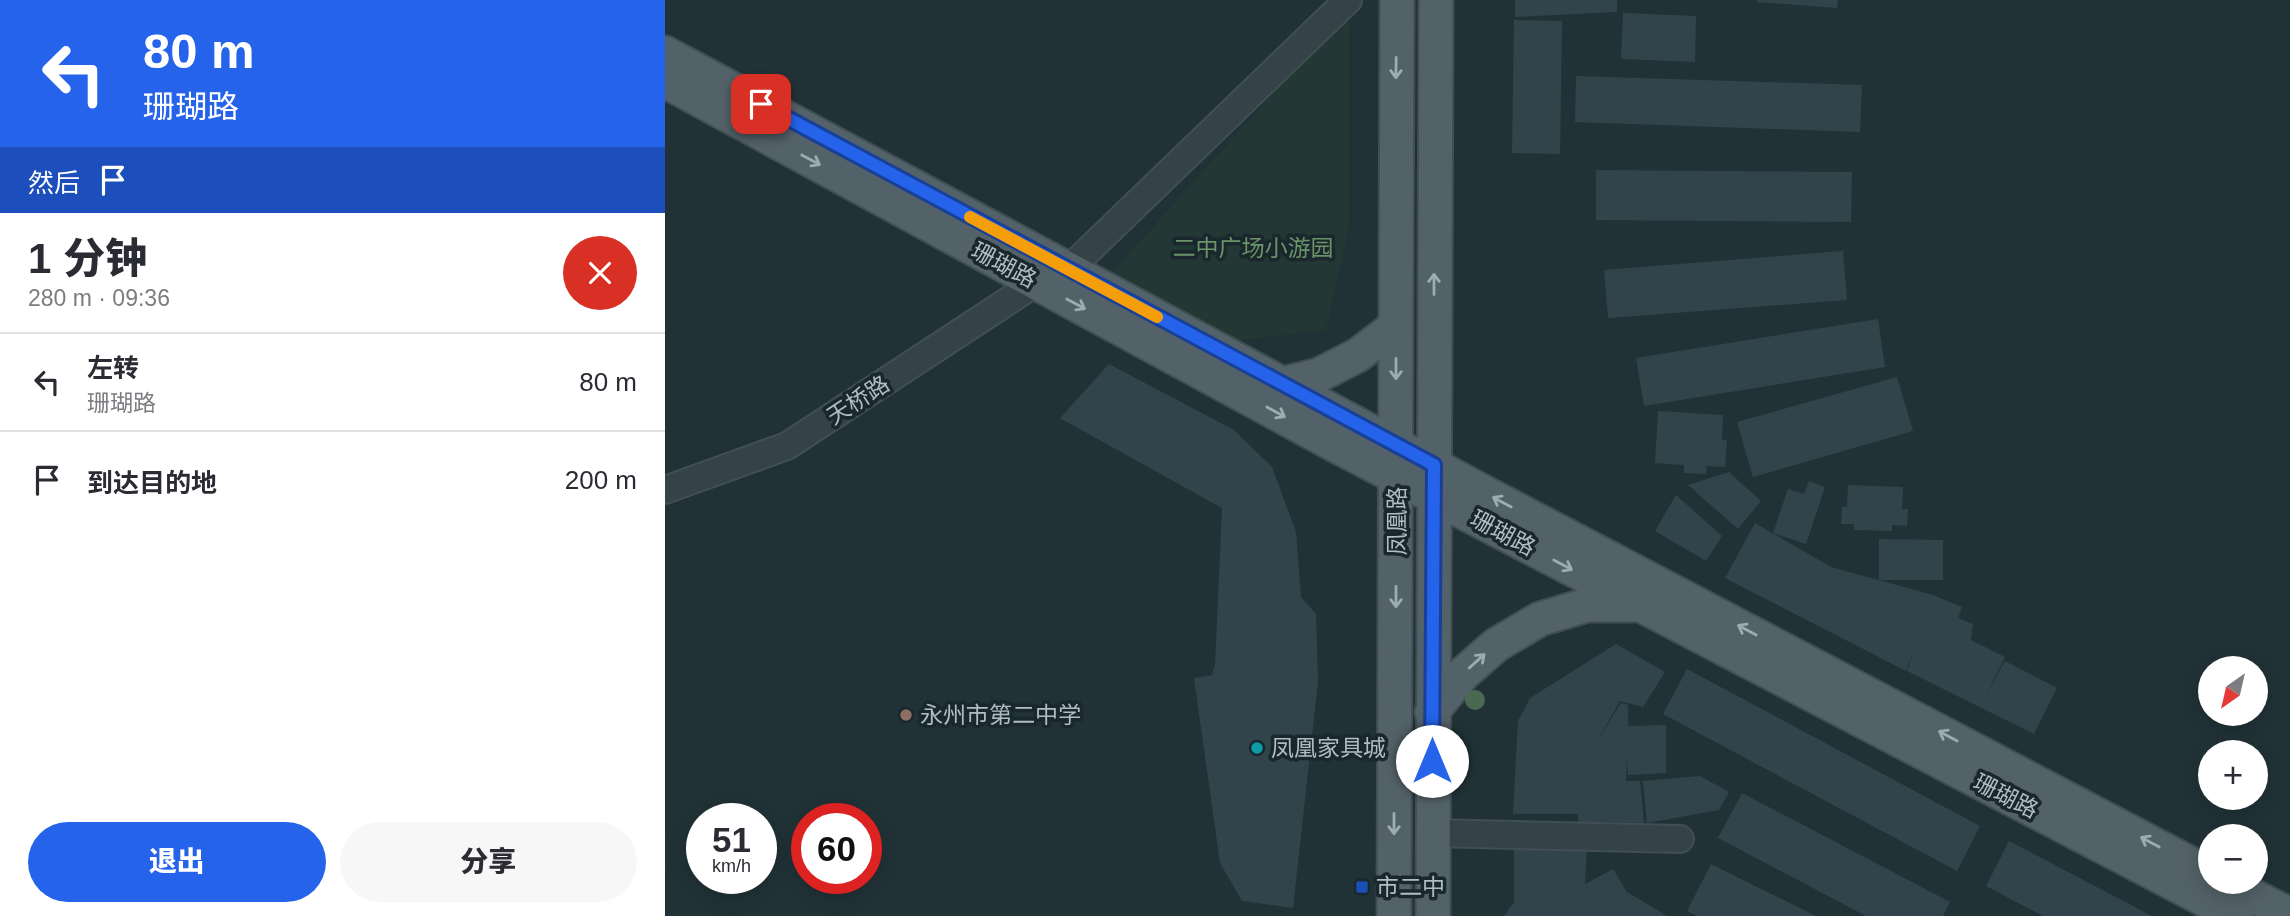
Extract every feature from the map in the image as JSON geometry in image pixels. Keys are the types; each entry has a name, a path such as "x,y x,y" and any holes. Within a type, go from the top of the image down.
{"main road":[{"name":"凤凰路","path":"1394,916 1397,0"},
{"name":"凤凰路","path":"1433,916 1436,0"},
{"name":"珊瑚路","path":"665,53 1283,384 1397,461"},
{"name":"珊瑚路","path":"665,81 1037,282 1397,461 2198,867"},
{"path":"1395,176 1434,176"},
{"path":"1283,384 1319,375 1358,355 1396,326"},
{"name":"珊瑚路","path":"1434,481 1639,605 2236,916"},
{"path":"1432,712 1463,674 1496,645 1540,619 1587,604 1639,605"},
{"path":"2249,894 2290,915"}],"street":[{"path":"1069,270 1348,0"},
{"name":"天桥路","path":"665,490 787,446 1037,282"},
{"path":"1432,833 1680,839"}],"green space":[{"name":"二中广场小游园","path":"1349,9 1349,226 1326,330 1232,341 1108,277"}],"building":[{"path":"1515,0 1617,0 1617,12 1515,17"},
{"path":"1757,0 1838,0 1837,8"},
{"path":"1623,13 1696,16 1695,62 1621,59"},
{"path":"1514,20 1562,21 1560,154 1512,153"},
{"path":"1576,76 1862,85 1860,132 1575,122"},
{"path":"1596,170 1852,172 1851,222 1596,220"},
{"path":"1843,251 1847,300 1608,318 1604,270"},
{"path":"1878,319 1885,367 1644,406 1636,358"},
{"path":"1109,364 1234,430 1272,467 1296,532 1301,597 1316,614 1318,682 1293,908 1242,901 1220,863 1194,678 1212,675 1215,665 1222,508 1060,418"},
{"path":"1897,377 1913,431 1753,477 1737,422"},
{"path":"1658,411 1723,415 1722,440 1727,440 1725,467 1707,466 1706,474 1684,473 1684,465 1655,463"},
{"path":"1729,472 1761,501 1738,529 1688,485"},
{"path":"1809,481 1825,487 1806,544 1773,533 1788,489 1804,494"},
{"path":"1848,485 1903,487 1902,509 1908,509 1907,526 1892,525 1892,531 1854,530 1854,524 1841,524 1842,507 1847,507"},
{"path":"1676,495 1722,536 1706,561 1655,531"},
{"path":"1755,523 1831,567 1933,595 1962,607 1958,618 1973,624 1971,640 2005,657 1986,695 2005,661 2057,688 2034,734 1907,671 1914,650 1906,671 1725,578"},
{"path":"1879,539 1943,540 1943,580 1879,580"},
{"path":"1616,644 1665,672 1643,707 1620,701 1596,743 1621,703 1628,705 1628,726 1666,725 1666,773 1628,775 1627,760 1626,781 1640,781 1644,823 1578,822 1578,814 1513,814 1518,721 1530,698"},
{"path":"1687,669 1980,826 1957,871 1663,714"},
{"path":"1700,776 1729,792 1719,810 1647,823 1643,781"},
{"path":"1742,793 1950,902 1943,916 1866,916 1718,838"},
{"path":"2009,841 2152,916 2043,916 1986,886"},
{"path":"1514,845 1587,846 1585,884 1613,869 1627,892 1667,916 1504,916 1514,902"},
{"path":"1711,864 1816,916 1697,916 1687,911"}],"slow traffic":[{"path":"970,217 1157,317"}],"place":[{"name":"永州市第二中学","path":"906,715"},
{"name":"凤凰家具城","path":"1257,748"},
{"name":"市二中","path":"1362,887"}],"route":[{"path":"761,104 1434,465 1432,761"}]}
